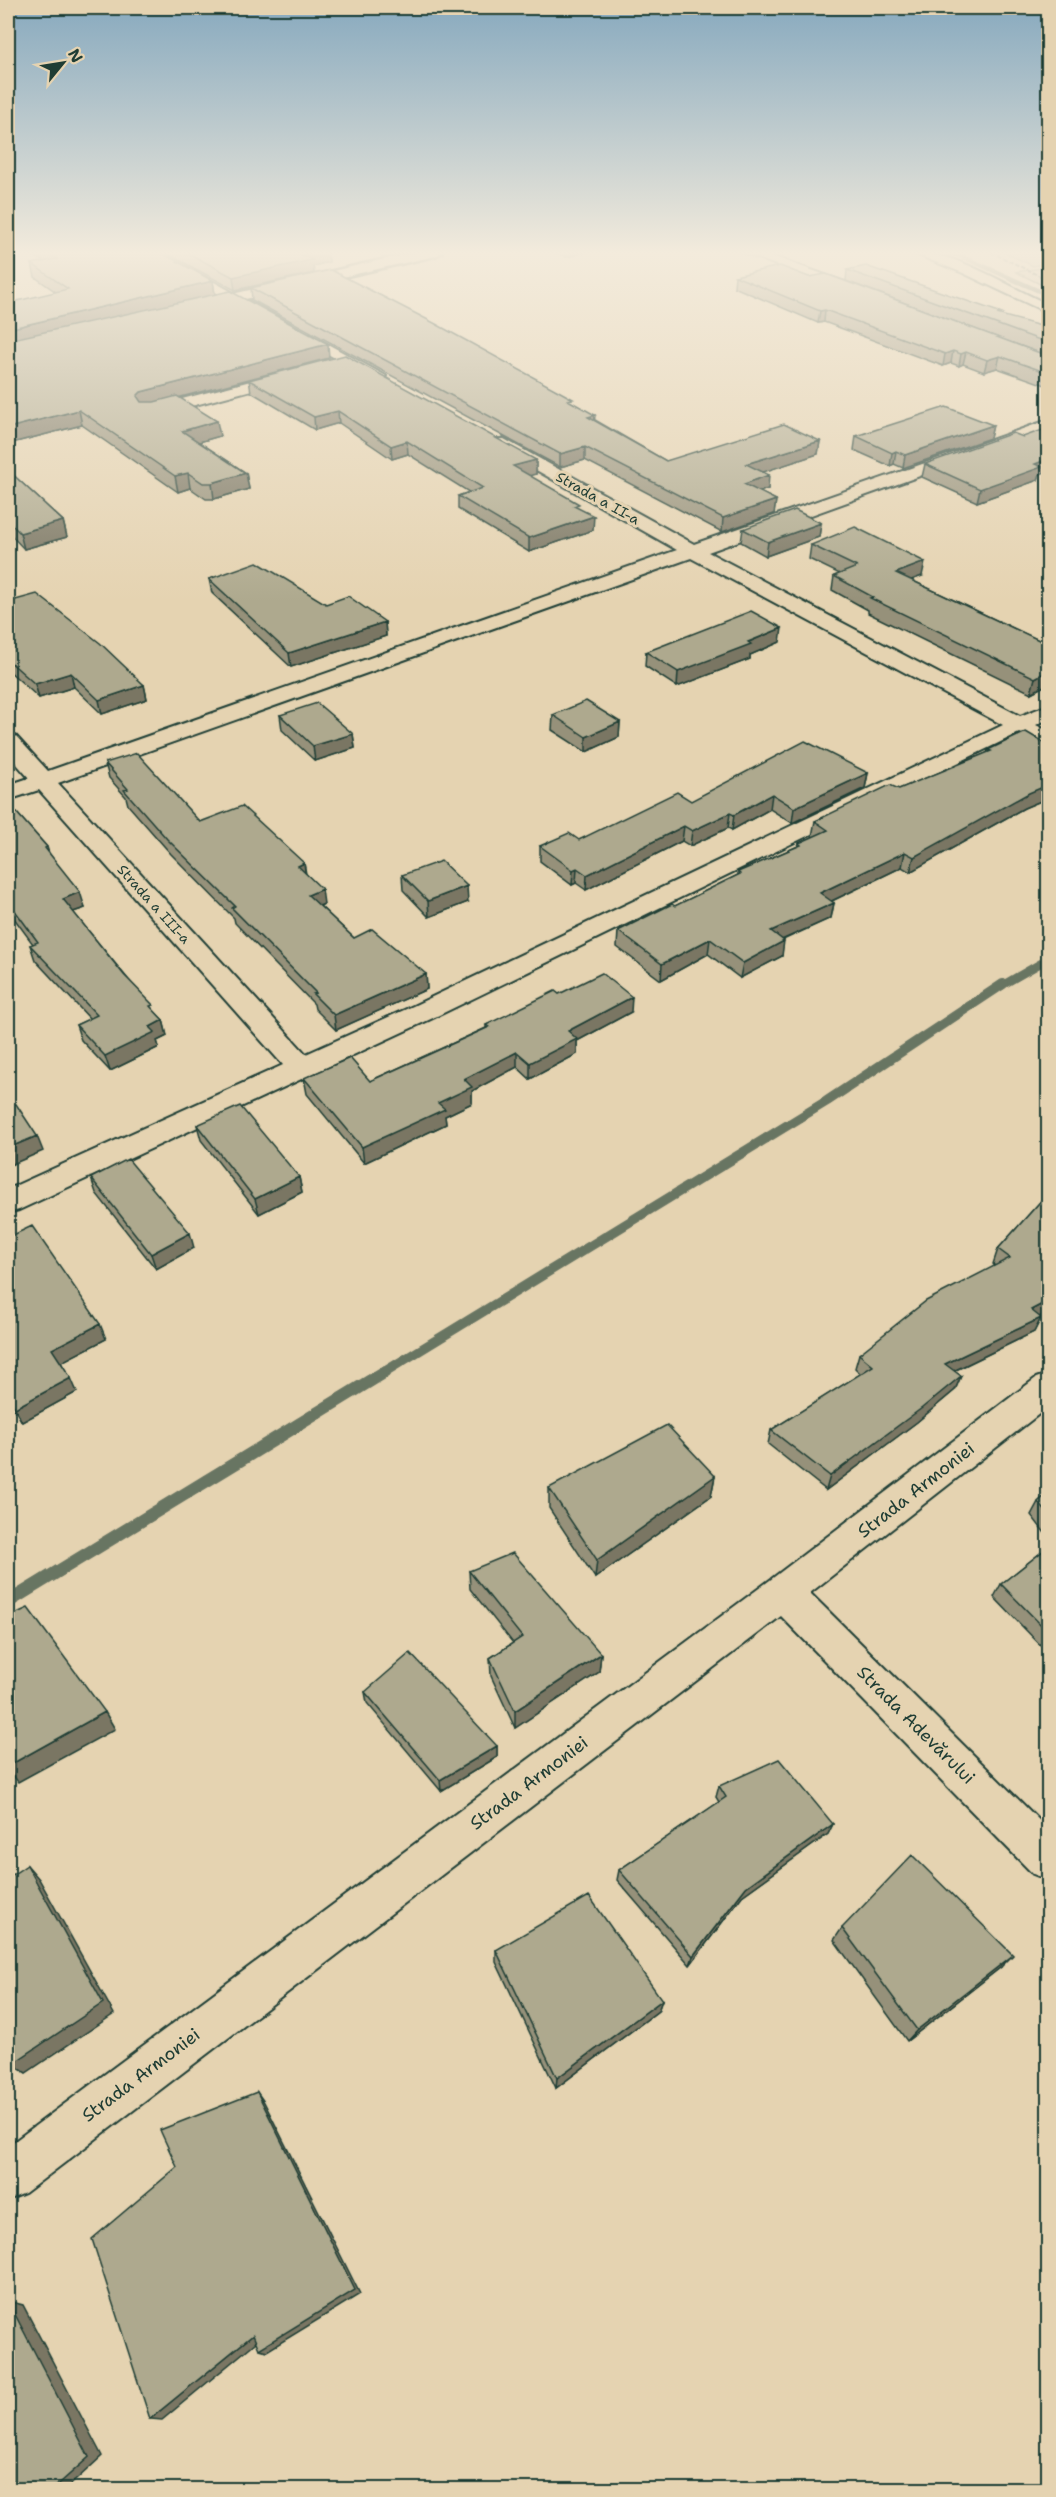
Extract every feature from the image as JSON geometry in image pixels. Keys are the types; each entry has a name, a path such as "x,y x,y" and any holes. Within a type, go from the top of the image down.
{"street":[{"path":"364,369 390,383"},
{"path":"150,412 310,370"},
{"path":"8,793 1048,425"},
{"name":"Strada a II-a","path":"483,434 692,550 1048,740"},
{"path":"8,1202 423,1012 1048,711"},
{"name":"Strada a III-a","path":"8,741 302,1067"},
{"name":"Strada Armoniei","path":"8,2176 783,1593 1048,1388"},
{"name":"Strada Adevărului","path":"783,1593 1048,1860"}],"building":[{"path":"8,369 232,369 141,392 137,396 141,402 154,402 177,396 217,421 182,431 246,473 212,483 203,483 188,473 175,476 79,410 8,428"},
{"path":"293,369 370,369 536,460 513,466 579,504 574,506 594,516 529,538 458,496 483,488 407,441 391,446 338,411 314,417 249,380"},
{"path":"401,369 517,369 573,399 568,400 595,415 588,417 666,461 784,424 820,441 746,464 769,475 744,484 776,500 723,518 585,447 560,454"},
{"path":"1035,369 1048,369 1048,373"},
{"path":"946,407 993,425 905,455 896,451 892,453 856,436"},
{"path":"1048,428 1048,459 1035,464 1042,467 980,489 925,464 1013,433 1023,437"},
{"path":"8,470 63,521 20,533 8,521"},
{"path":"795,510 821,523 768,542 743,529"},
{"path":"855,527 925,562 896,573 1043,642 1048,640 1048,671 1035,678 870,598 873,597 834,576 857,567 811,545"},
{"path":"257,562 326,604 348,596 385,622 289,653 209,579"},
{"path":"37,594 100,643 144,685 99,700 71,673 35,684 8,660 8,602"},
{"path":"751,611 782,628 748,642 751,644 678,672 646,652"},
{"path":"586,701 620,722 586,737 553,715"},
{"path":"317,703 353,734 313,746 280,715"},
{"path":"1026,732 1048,745 1048,773 1042,776 1048,779 1048,785 1029,793 914,857 905,852 820,893 834,903 771,931 784,941 743,963 710,939 662,964 618,931 672,904 675,906 740,874 738,872 801,845 799,843 828,830 815,821 890,785 899,789 991,751 988,750"},
{"path":"805,741 868,773 794,808 772,794 734,815 730,813 692,831 684,826 587,875 577,868 573,870 540,846 569,833 579,840 677,792 691,801"},
{"path":"137,753 200,822 242,806 304,863 298,866 322,889 308,895 354,938 372,929 426,974 334,1015 313,994 316,993 232,908 235,906 167,839 124,790 128,789 105,763"},
{"path":"8,803 47,847 45,848 80,892 63,899 124,975 153,1005 150,1006 163,1020 150,1027 155,1032 105,1056 76,1025 97,1015 30,945 38,942 8,901"},
{"path":"441,861 467,886 428,901 402,875"},
{"path":"602,973 632,997 568,1031 577,1039 530,1063 517,1052 464,1079 472,1087 438,1103 445,1109 362,1147 304,1078 350,1058 370,1081 489,1027 486,1025 555,991 559,994"},
{"path":"16,1104 37,1136 8,1148 8,1107"},
{"path":"240,1106 299,1177 255,1199 197,1125"},
{"path":"128,1159 190,1233 151,1254 91,1178"},
{"path":"1048,1193 1048,1301 1031,1310 1041,1318 945,1364 961,1376 830,1476 771,1430 873,1366 859,1354 926,1301 1010,1258 998,1249"},
{"path":"32,1226 100,1324 52,1349 71,1378 15,1408 8,1396 8,1235 9,1237"},
{"path":"667,1425 715,1476 597,1560 549,1488"},
{"path":"1048,1493 1048,1514 1038,1502"},
{"path":"1048,1547 1048,1632 1001,1584"},
{"path":"513,1553 601,1654 515,1711 490,1658 522,1637 469,1571"},
{"path":"28,1608 105,1712 8,1766 8,1617"},
{"path":"410,1653 497,1746 440,1780 365,1692"},
{"path":"779,1759 833,1824 746,1887 693,1956 619,1870 726,1797 719,1786"},
{"path":"912,1855 1013,1955 917,2030 842,1928"},
{"path":"27,1865 103,2003 12,2064 8,2050 8,1878"},
{"path":"589,1896 662,2000 557,2078 496,1950"},
{"path":"257,2092 355,2290 259,2349 253,2335 150,2419 92,2239 177,2167 160,2130"},
{"path":"8,2301 89,2457 52,2490 8,2490"}],"waterway":[{"path":"1001,986 1048,959"},
{"path":"381,1374 827,1101 1003,984"},
{"path":"8,1602 383,1373"}]}
